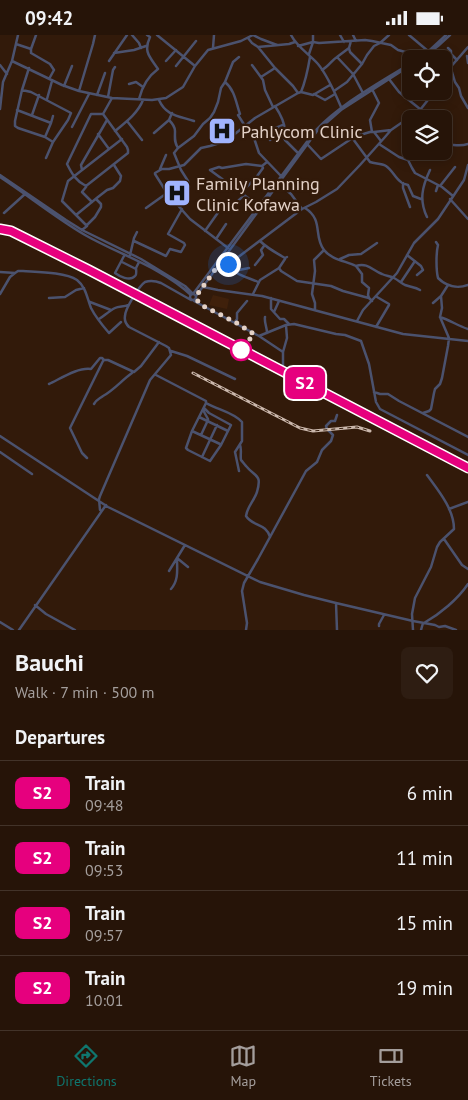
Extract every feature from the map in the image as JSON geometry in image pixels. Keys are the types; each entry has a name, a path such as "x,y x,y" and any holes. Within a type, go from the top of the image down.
{"street":[{"path":"0,109 3,82 12,61 18,35"},
{"path":"30,49 36,35"},
{"path":"79,91 95,35"},
{"path":"109,61 127,35"},
{"path":"132,35 139,43 140,48"},
{"path":"139,99 143,87 150,76 159,68 149,56 146,46 150,37 147,35"},
{"path":"157,35 195,65"},
{"path":"213,48 214,35"},
{"path":"12,61 64,86 89,94 152,101 166,97 183,87 195,65 208,50 242,41 253,35 277,45"},
{"path":"291,35 298,46 310,55 322,70 341,107"},
{"path":"228,248 190,219 167,193 155,173 160,170 180,167 188,162 201,148 226,141 255,118 300,92 305,75 308,72 313,35"},
{"path":"340,35 344,42"},
{"path":"353,35 356,41"},
{"path":"248,38 300,92 314,95 325,101 347,82 374,46 389,35"},
{"path":"410,35 427,50"},
{"path":"429,50 448,35"},
{"path":"433,50 448,35"},
{"path":"298,46 313,42 365,40 391,45 402,51"},
{"path":"176,66 196,41"},
{"path":"258,47 289,44 295,41"},
{"path":"322,70 333,59 349,49 351,41"},
{"path":"16,44 30,49 31,53 50,64 54,70 47,99"},
{"path":"114,53 122,53 146,46"},
{"path":"452,64 468,47"},
{"path":"448,48 457,60"},
{"path":"349,49 362,64"},
{"path":"166,61 176,50"},
{"path":"463,53 467,56 468,63"},
{"path":"134,241 166,257 170,249 181,252 185,245 168,233 189,187 188,181 174,153 194,136 214,113 221,88 233,62 239,57"},
{"path":"337,57 354,74 363,93"},
{"path":"0,65 7,74"},
{"path":"252,65 263,81 264,90 280,114 285,131 284,137"},
{"path":"64,86 72,66"},
{"path":"108,97 113,70 116,67"},
{"path":"28,68 14,123 18,128 45,137 53,143"},
{"path":"260,77 275,68"},
{"path":"193,297 298,153 325,120 341,107 402,69"},
{"path":"193,297 203,287 317,131 335,114 402,70"},
{"path":"452,72 461,96 468,108"},
{"path":"97,95 104,73"},
{"path":"389,79 399,93 420,109 428,100"},
{"path":"129,84 136,82 143,87"},
{"path":"225,82 230,86 240,114 238,115 253,135 259,153 281,176"},
{"path":"314,95 330,85"},
{"path":"372,89 379,103 370,120 373,132 380,142 402,158"},
{"path":"22,90 39,95 72,113 46,158"},
{"path":"68,120 73,125 89,94"},
{"path":"32,115 39,95"},
{"path":"103,114 112,98"},
{"path":"159,99 167,111 194,121"},
{"path":"115,131 140,107 143,100"},
{"path":"17,110 51,123"},
{"path":"154,133 169,120 172,113"},
{"path":"86,186 74,177 68,164 91,114 103,114"},
{"path":"92,202 82,193 86,186 128,153 122,139 103,114"},
{"path":"45,137 53,115"},
{"path":"82,170 81,165 107,120"},
{"path":"169,120 175,131 175,142 178,148"},
{"path":"127,121 142,139"},
{"path":"220,263 228,264 304,208 337,189 391,130 402,123"},
{"path":"253,135 258,131 266,132 283,125"},
{"path":"278,127 287,143 298,153"},
{"path":"307,145 321,159 368,132 391,130"},
{"path":"270,140 280,132"},
{"path":"98,135 109,149"},
{"path":"87,226 62,201 68,181 122,139"},
{"path":"353,139 366,158 372,163 384,165 401,182 408,185 413,197 421,199"},
{"path":"452,144 468,144"},
{"path":"160,170 166,155"},
{"path":"408,160 414,171 439,185 453,196"},
{"path":"240,192 255,179 263,168 262,166 267,162"},
{"path":"259,206 210,170 218,167 246,164 262,166"},
{"path":"76,215 120,181 121,176 114,165"},
{"path":"357,321 370,300 394,277 414,243 438,219 464,180 468,165"},
{"path":"436,191 455,167"},
{"path":"427,217 421,199 423,187 430,170"},
{"path":"0,176 80,230 141,259 185,285 193,297"},
{"path":"6,180 80,230 182,287 198,303 235,322 283,352"},
{"path":"279,183 315,217 320,243 324,250 338,260 356,266 362,274 362,282 369,289 368,295 370,300"},
{"path":"403,183 402,186 410,207"},
{"path":"146,208 167,193"},
{"path":"4,213 25,194"},
{"path":"205,231 224,204 234,203 244,195"},
{"path":"80,230 87,226 101,207 101,204 96,199"},
{"path":"450,199 468,219"},
{"path":"216,239 226,224"},
{"path":"130,255 137,233"},
{"path":"253,294 258,282 279,268 286,258 264,246 260,241"},
{"path":"436,242 438,245 436,267 440,280 448,285 462,287 468,285"},
{"path":"338,260 349,255 361,254 377,243"},
{"path":"255,265 263,255 261,250 264,246"},
{"path":"315,310 316,303 312,294 315,271 314,260 324,250"},
{"path":"125,255 115,273 117,275 127,279 136,276 136,269 140,262"},
{"path":"407,255 421,266 423,270 417,275"},
{"path":"401,283 415,261"},
{"path":"122,262 136,269"},
{"path":"228,264 240,275 258,282"},
{"path":"356,266 360,264 372,267 385,276 394,277 401,283 420,290"},
{"path":"237,273 239,269 249,268"},
{"path":"279,268 292,279 331,286 370,300"},
{"path":"0,294 10,277 18,271 64,275 78,281 84,288 91,308 110,333 121,323"},
{"path":"0,272 15,273"},
{"path":"193,297 157,282 149,281 141,286 129,305 125,313 127,325 159,342 171,351 182,353 235,379"},
{"path":"433,303 441,297 448,285"},
{"path":"203,287 271,298 403,334 468,341"},
{"path":"49,298 65,297 76,290 84,288"},
{"path":"376,296 389,304 376,327"},
{"path":"423,413 431,409 432,397 435,389 440,384 449,338 440,317 442,308 441,297"},
{"path":"271,298 270,309 288,324 283,352 284,370"},
{"path":"235,322 237,313 247,301"},
{"path":"274,312 279,301"},
{"path":"90,302 111,310"},
{"path":"99,319 111,310 129,305"},
{"path":"265,317 267,333"},
{"path":"440,317 468,329"},
{"path":"280,319 280,328"},
{"path":"259,336 288,324 299,324 361,341 369,364 376,402 380,409 468,455"},
{"path":"94,404 96,400 110,392 126,377 134,373 159,342"},
{"path":"101,511 100,496 150,380 169,359 171,351"},
{"path":"49,384 74,372 91,369 100,358 134,373"},
{"path":"87,458 82,453 70,428 104,360"},
{"path":"155,374 203,399 206,403 235,415 240,420 242,424 242,439 235,452 239,471"},
{"path":"374,392 388,394 468,437"},
{"path":"204,409 231,425 210,461 186,448 206,403"},
{"path":"204,409 209,420"},
{"path":"246,630 247,623 242,588 306,471 317,462 322,450 331,441 333,435 326,426 331,421 335,421 337,415"},
{"path":"199,417 209,420 228,431"},
{"path":"201,435 209,420"},
{"path":"202,457 218,425"},
{"path":"192,431 221,445"},
{"path":"0,436 106,505 248,577 336,603 456,630"},
{"path":"240,445 241,460 258,478 256,493 246,516 249,521 266,529 270,537"},
{"path":"0,452 32,474"},
{"path":"413,630 412,621 415,598 431,567 436,549 440,542 454,529 454,520 449,509 427,475"},
{"path":"449,509 468,502"},
{"path":"18,630 106,505"},
{"path":"444,539 462,565 468,569"},
{"path":"169,571 185,545"},
{"path":"177,558 188,567"},
{"path":"171,589 176,583 177,558"},
{"path":"423,623 455,600 466,590 468,584"},
{"path":"336,603 337,630"},
{"path":"35,605 46,614 75,630"},
{"path":"379,626 384,615"},
{"path":"0,622 13,630"},
{"path":"422,630 423,623"}],"shaded area":[{"name":"Family Planning Clinic Kofawa","path":"176,182 187,196 181,203 167,191"},
{"path":"213,295 229,299 227,309 209,305"}],"railway":[{"path":"0,229 11,231 89,270 468,468"},
{"path":"193,373 300,428 313,431 357,427 370,431"}],"train":[{"name":"S2","path":"0,229 11,231 89,270 468,468"}],"place":[{"name":"Pahlycom Clinic","path":"222,131"},
{"name":"Family Planning Clinic Kofawa","path":"177,193"}],"route":[{"path":"228,264 220,263 196,298 198,303 209,310 235,322 254,334 241,350"}]}
